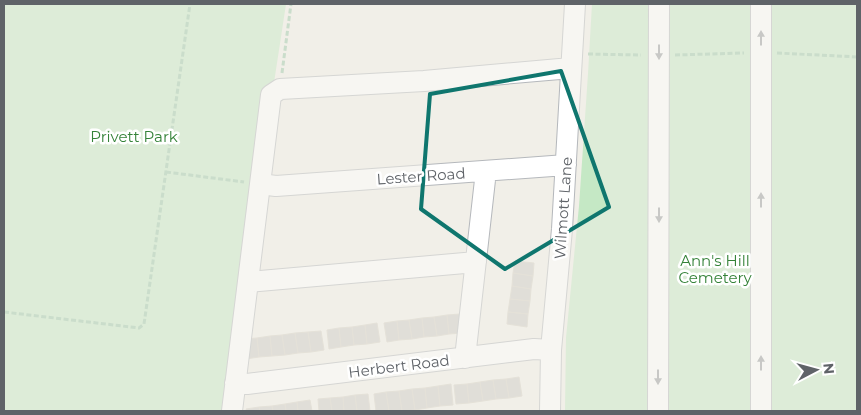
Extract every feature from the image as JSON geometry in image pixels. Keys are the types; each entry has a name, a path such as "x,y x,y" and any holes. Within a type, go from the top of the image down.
{"street":[{"name":"Wilmott Lane","path":"550,411 551,350 561,243 575,4"},
{"path":"658,411 659,4"},
{"path":"761,4 761,411"},
{"path":"232,411 241,384 248,282 268,185 271,95 280,88 424,81 572,61"},
{"name":"Lester Road","path":"268,185 566,165"},
{"path":"465,358 486,171"},
{"path":"248,282 476,262"},
{"name":"Herbert Road","path":"241,384 534,349 551,350"}],"path":[{"path":"4,316 4,312 139,328 144,324 190,4"},
{"path":"280,88 291,4"},
{"path":"572,61 761,52 857,57"},
{"path":"166,172 268,185"}],"highlighted area":[{"path":"561,71 609,207 505,269 421,209 430,94"}],"green space":[{"name":"Privett Park","path":"4,4 286,4 253,220 228,411 4,411"},
{"name":"Ann's Hill Cemetery","path":"592,4 857,4 857,411 565,411 566,338 579,206"}],"building":[{"path":"515,261 534,263 533,276 513,273"},
{"path":"513,273 533,276 531,289 512,286"},
{"path":"512,286 531,289 530,301 510,299"},
{"path":"510,299 530,301 528,314 508,312"},
{"path":"508,312 528,314 527,327 507,324"},
{"path":"460,314 462,333 449,334 447,315"},
{"path":"447,315 449,334 437,336 434,317"},
{"path":"434,317 437,336 424,337 422,318"},
{"path":"422,318 424,337 412,339 409,320"},
{"path":"409,320 412,339 399,340 397,321"},
{"path":"397,321 399,340 387,342 384,323"},
{"path":"377,323 380,342 367,344 365,325"},
{"path":"365,325 367,344 354,345 352,327"},
{"path":"352,327 354,345 341,347 339,328"},
{"path":"339,328 341,347 329,349 327,330"},
{"path":"321,331 324,350 311,352 308,332"},
{"path":"308,332 311,352 298,353 295,333"},
{"path":"295,333 298,353 285,355 282,335"},
{"path":"282,335 285,355 272,356 270,336"},
{"path":"270,336 272,356 259,357 257,338"},
{"path":"257,338 259,357 246,359 244,339"},
{"path":"519,377 522,396 509,398 506,379"},
{"path":"506,379 509,398 496,399 493,380"},
{"path":"493,380 496,399 483,401 480,382"},
{"path":"480,382 483,401 469,403 467,384"},
{"path":"451,384 453,405 440,406 438,386"},
{"path":"467,384 469,403 456,404 454,385"},
{"path":"438,386 440,406 427,408 425,388"},
{"path":"425,388 427,408 415,410 412,389"},
{"path":"412,389 415,410 402,411 399,391"},
{"path":"399,391 402,411 389,411 386,392"},
{"path":"386,392 389,411 376,411 374,394"},
{"path":"368,394 370,411 357,411 355,395"},
{"path":"355,395 357,411 344,411 343,397"},
{"path":"343,397 344,411 332,411 330,398"},
{"path":"330,398 332,411 319,411 318,399"},
{"path":"310,400 312,411 298,411 297,402"},
{"path":"297,402 298,411 286,411 285,404"},
{"path":"285,404 286,411 273,411 272,406"},
{"path":"272,406 273,411 260,411 259,407"},
{"path":"259,407 260,411 247,411 246,409"}]}
